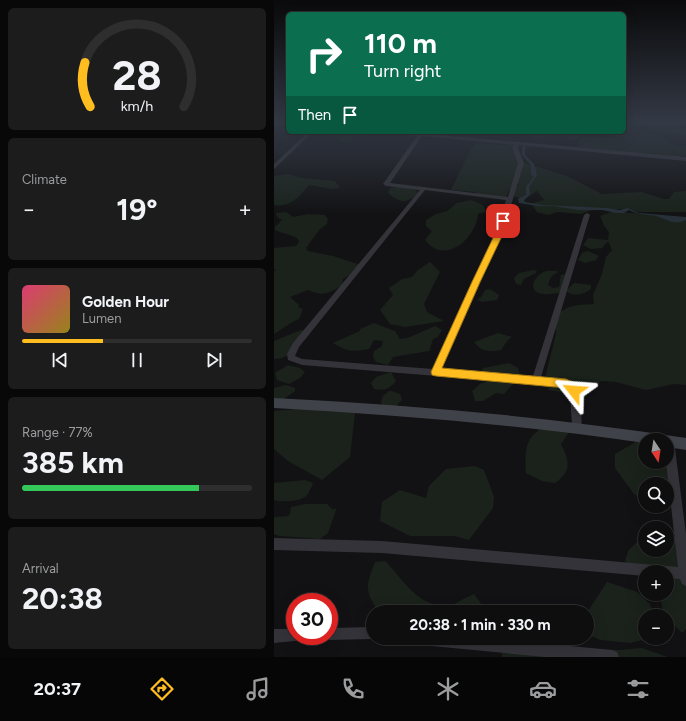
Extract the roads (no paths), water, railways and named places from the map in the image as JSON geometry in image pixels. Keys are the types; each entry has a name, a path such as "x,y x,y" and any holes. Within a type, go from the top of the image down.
{"main road":[{"path":"274,403 348,407 577,427 638,437"},
{"path":"674,442 686,444"}],"street":[{"path":"274,167 288,154"},
{"path":"407,154 386,184 510,199"},
{"path":"436,372 499,234 521,163 517,154"},
{"path":"626,154 686,159"},
{"path":"424,188 296,345 291,354 292,358 302,362 536,380 566,384 574,388 577,427"},
{"path":"536,380 587,215"},
{"path":"670,469 685,576 674,574"},
{"path":"274,544 382,547 638,570"},
{"path":"338,634 366,633"},
{"path":"274,636 286,635"},
{"path":"491,645 612,657"}]}
